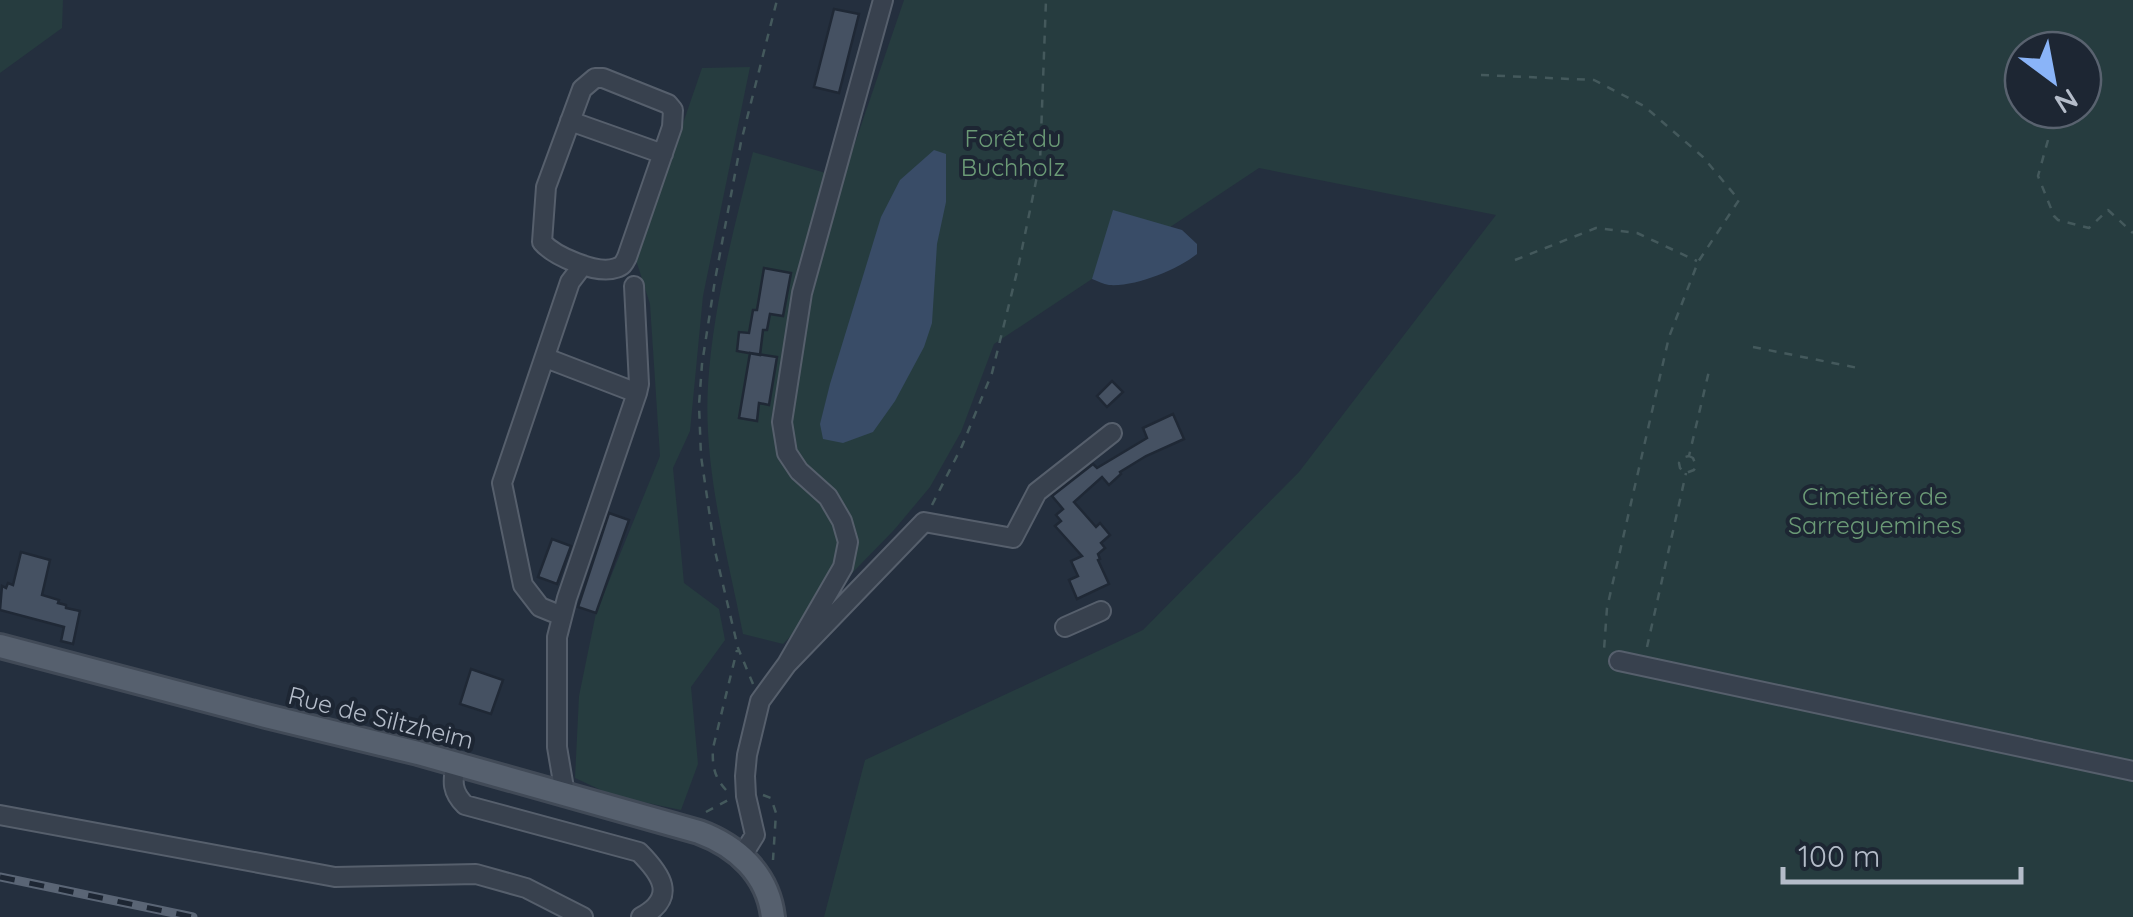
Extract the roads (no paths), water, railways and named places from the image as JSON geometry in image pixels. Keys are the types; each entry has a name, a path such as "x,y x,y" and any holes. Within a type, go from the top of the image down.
{"main road":[{"name":"Rue de Siltzheim","path":"0,646 679,826 716,839 742,856"},
{"path":"742,856 760,878 773,917"}],"street":[{"path":"742,856 755,836 740,795 760,701 787,664 843,567 848,542 842,521 828,497 799,471 787,453 782,422 802,293 883,0"},
{"path":"603,78 668,104 673,110 672,127 628,257 614,270 583,265 554,253 542,242 544,195 570,121 588,82 603,78"},
{"path":"570,121 663,154"},
{"path":"562,616 540,607 523,585 502,482 570,282 583,265"},
{"path":"565,794 557,748 556,637 639,384 634,286"},
{"path":"546,358 637,393"},
{"path":"787,664 924,522 1013,538 1037,492 1112,433"},
{"path":"1065,627 1101,611"},
{"path":"1619,662 2133,771"},
{"path":"456,764 455,794 465,806 639,852 658,871 664,887 657,905 641,917"},
{"path":"0,815 335,877 476,874 526,888 584,917"}],"water":[{"path":"934,150 946,154 946,202 937,244 932,323 924,347 873,432 843,443 823,439 820,424 830,384 881,217 900,180"},
{"path":"1113,210 1182,230 1197,244 1197,254 1167,271 1131,283 1109,285 1092,279"}],"railway":[{"path":"0,877 193,917"}],"park label":[{"name":"Forêt du Buchholz","path":"1013,152"},
{"name":"Cimetière de Sarreguemines","path":"1875,510"}]}
